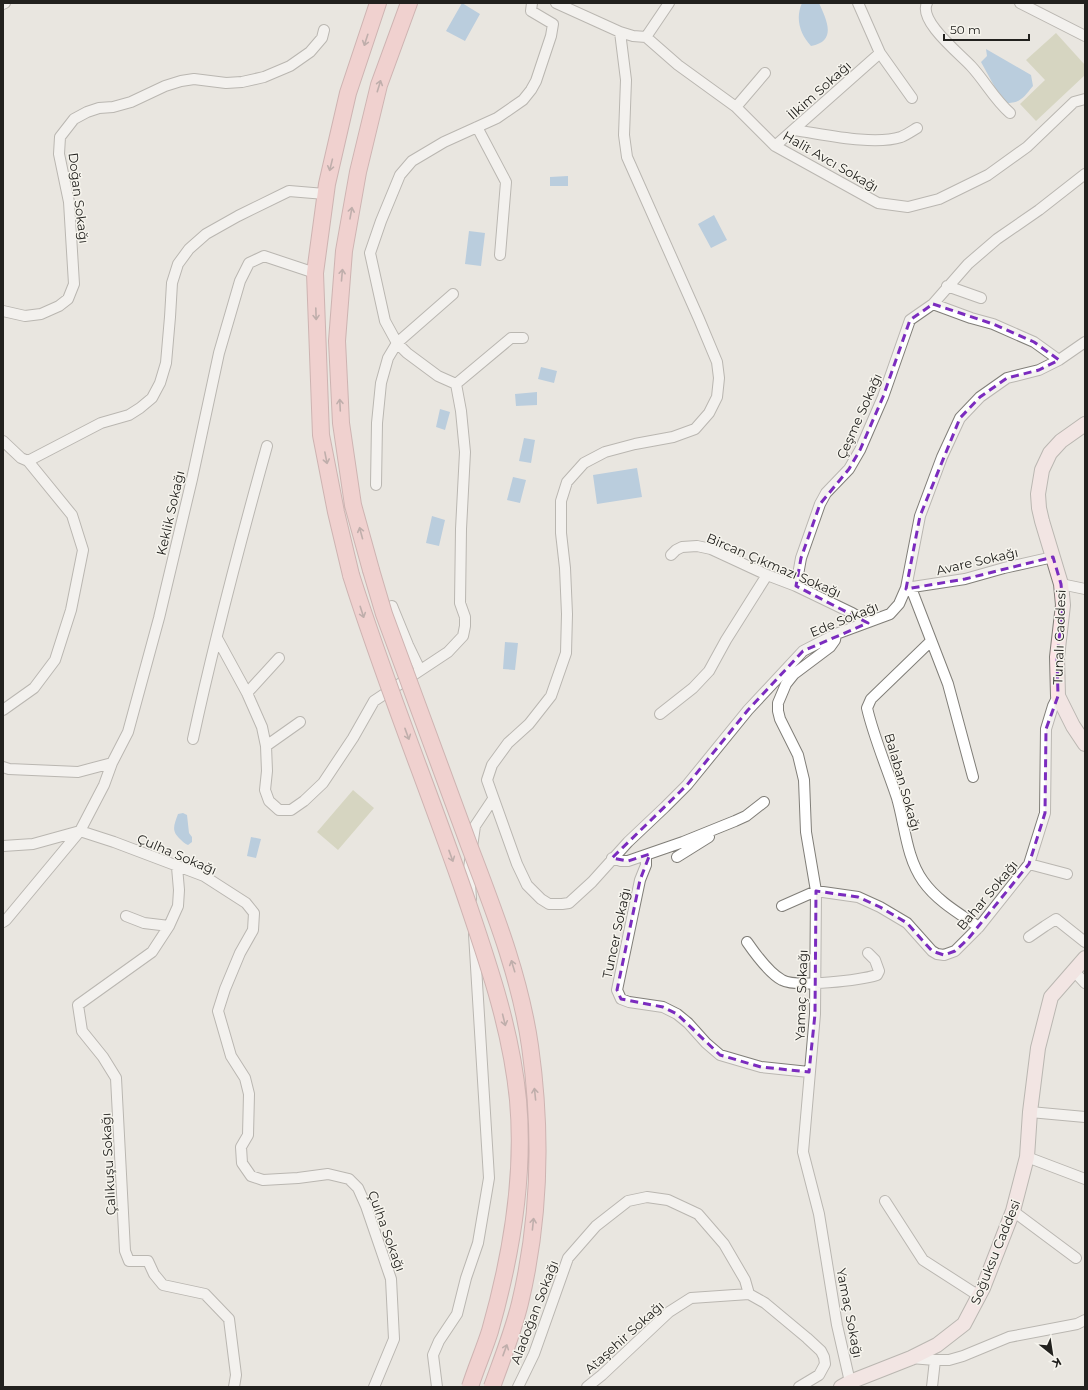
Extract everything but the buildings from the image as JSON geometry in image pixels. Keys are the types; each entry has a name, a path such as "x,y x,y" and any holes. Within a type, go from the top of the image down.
{"highway":[{"path":"378,3 348,93 325,194 316,267 321,435 336,512 351,575 365,620 457,871 494,979 509,1040 518,1101 519,1154 516,1200 505,1273 489,1332 470,1387"},
{"path":"409,3 379,85 358,172 344,251 337,341 341,423 353,505 384,614 514,968 530,1045 537,1112 538,1150 533,1226 520,1303 507,1347 492,1387"}],"main road":[{"name":"Tunalı Caddesi","path":"1085,424 1055,447 1046,460 1042,470 1038,494 1039,508 1061,584 1063,605 1057,657 1058,696 1073,726 1085,744"},
{"name":"Soğuksu Caddesi","path":"846,1384 911,1358 937,1345 964,1324 979,1296 1013,1211 1027,1156 1030,1112 1038,1048 1052,997 1073,970 1085,958"}],"street":[{"path":"456,384 438,376 407,353 397,343 385,321 370,253 381,220 400,175 412,161 444,142 497,118 523,100 531,90 536,81 551,36 553,24 531,11 532,3"},
{"path":"556,3 620,32 633,36 646,37 669,3"},
{"path":"858,3 880,52 912,98"},
{"path":"927,3 926,6 928,17 940,36 971,67 1000,104 1010,113"},
{"path":"1020,3 1085,36"},
{"name":"Doğan Sokağı","path":"3,311 25,316 41,314 59,306 68,299 74,284 69,202 59,154 60,137 74,119 93,110 131,102 165,86 181,81 194,79 226,84 264,77 290,66 310,52 322,38 324,30"},
{"name":"Ede Sokağı","path":"620,32 626,80 624,135 627,157 700,319 717,362 719,378 717,397 709,413 695,429 673,437 635,444 605,452 584,463 568,482 561,501 561,533 565,568 567,614 566,653 551,696 528,724 508,743 492,765 487,780 517,864 527,885 540,899 549,904 569,903 592,882 612,858 687,785 748,710 803,651 836,634 890,614 899,604 908,588 920,516 942,457 960,418 980,397 1007,378 1039,370 1059,360 1085,342"},
{"name":"Halit Avcı Sokağı","path":"646,37 678,65 736,107 775,146 878,203 908,207 939,199 988,175 1027,147 1074,102 1085,99"},
{"name":"İlkim Sokağı","path":"775,146 880,52"},
{"path":"736,107 765,73"},
{"path":"477,127 506,182 500,255"},
{"path":"794,130 849,138 886,140 902,136 917,128"},
{"name":"Çeşme Sokağı","path":"796,586 801,558 820,504 826,493 849,469 860,450 883,397 910,320 933,304 968,264 997,239 1039,210 1085,174"},
{"path":"28,461 101,423 129,415 152,398 160,383 166,363 172,283 178,264 189,249 206,234 238,216 289,192 325,194"},
{"name":"Keklik Sokağı","path":"3,922 80,831 104,785 112,763 128,732 159,618 192,479 219,353 240,281 249,263 264,256 316,267"},
{"path":"948,286 981,298"},
{"path":"376,485 377,424 381,383 388,358 397,343 453,294"},
{"path":"933,304 971,318 993,324 1034,342 1059,360"},
{"path":"456,384 511,338 523,338"},
{"path":"217,638 247,693 262,727 266,746 265,790 269,801 279,810 291,810 304,801 323,783 353,738 374,700 448,652 462,636 465,626 465,617 460,603 461,529 465,452 461,411 456,384"},
{"path":"3,441 21,458 28,461 72,515 83,550 71,610 55,660 34,688 3,710"},
{"path":"193,739 204,685 241,540 268,446"},
{"name":"Bircan Çıkmazı Sokağı","path":"671,555 682,547 704,547 767,576 796,586 852,613 857,616 863,624"},
{"name":"Avare Sokağı","path":"908,588 965,579 1004,568 1053,557"},
{"path":"660,714 693,688 709,671 726,640 767,576"},
{"path":"1061,584 1085,589"},
{"path":"908,588 948,684 973,777"},
{"path":"392,606 420,670"},
{"name":"Yamaç Sokağı","path":"836,634 835,640 830,647 794,674 786,684 778,703 778,712 780,719 798,754 804,780 806,832 816,891 815,929 817,962 815,982 815,1014 803,1152 819,1214 846,1384"},
{"name":"Balaban Sokağı","path":"931,641 870,699 867,708 897,799 914,866 923,882 935,895 979,927"},
{"path":"247,693 279,658"},
{"name":"Bahar Sokağı","path":"816,891 858,897 880,907 907,923 932,951 937,954 949,954 955,951 979,927 1029,864 1045,813 1047,772 1046,729 1053,706 1058,696"},
{"path":"266,746 300,722"},
{"path":"3,767 8,769 78,772 112,763"},
{"path":"437,1387 433,1355 439,1342 457,1314 466,1278 478,1243 489,1178 469,868 475,826 493,799"},
{"path":"612,858 621,861 628,861 646,855 724,826 746,816 764,802"},
{"path":"677,857 724,826"},
{"path":"3,846 33,844 80,831"},
{"name":"Çulha Sokağı","path":"80,831 114,842 204,876 246,903 254,913 253,930 240,953 225,989 218,1011 231,1056 245,1078 249,1094 248,1134 241,1147 242,1163 251,1176 263,1180 298,1178 328,1174 348,1179 358,1188 366,1206 391,1279 394,1339 374,1387"},
{"name":"Tuncer Sokağı","path":"646,855 646,865 640,880 617,990 621,999 629,1002 663,1007 677,1014 688,1023 706,1044 720,1055 761,1067 809,1072"},
{"path":"1029,864 1067,874"},
{"name":"Çalıkuşu Sokağı","path":"177,867 179,890 178,906 169,926 152,952 78,1004 82,1031 103,1057 116,1078 125,1251 129,1261 148,1261 154,1274 163,1285 205,1294 229,1319 236,1375 234,1387"},
{"path":"782,906 801,899 816,891"},
{"path":"126,916 144,923 169,926"},
{"path":"1030,937 1056,919 1085,942"},
{"path":"747,942 764,965 783,981 808,984 815,982 852,981 877,975 879,971 875,960 868,953"},
{"path":"1073,970 1085,982"},
{"path":"1030,1112 1085,1117"},
{"path":"1027,1156 1085,1179"},
{"name":"Aladoğan Sokağı","path":"518,1387 534,1354 568,1258 596,1226 628,1200 647,1196 668,1200 698,1214 724,1244 745,1280 749,1294"},
{"path":"885,1201 923,1260 979,1296"},
{"path":"1013,1211 1076,1258"},
{"path":"749,1294 765,1303 821,1351 825,1364 819,1375 799,1387"},
{"name":"Ataşehir Sokağı","path":"587,1387 602,1375 669,1312 692,1298 749,1294"},
{"path":"911,1358 948,1360 963,1356 1008,1337 1077,1324 1085,1320"},
{"path":"932,1387 935,1360"}],"highlighted area":[{"path":"933,304 993,324 1034,342 1059,360 1039,370 1007,378 980,397 960,418 920,516 906,589 965,579 1053,557 1061,584 1063,605 1057,657 1058,696 1046,729 1045,813 1029,864 968,939 955,951 944,955 932,951 907,923 880,907 858,897 816,891 815,1014 809,1072 761,1067 720,1055 677,1014 663,1007 621,999 617,990 640,880 650,854 628,861 612,858 687,785 748,710 803,651 868,623 796,586 801,558 820,504 849,469 860,450 883,397 910,320"}],"green space":[{"path":"1056,33 1085,65 1085,75 1036,121 1020,104 1045,80 1026,60"},
{"path":"353,790 374,808 338,850 317,832"}],"water":[{"path":"462,3 480,14 465,41 446,31"},
{"path":"802,3 819,3 827,22 828,29 825,39 811,46 801,31 799,15"},
{"path":"986,49 1031,75 1033,86 1022,99 1011,103 1006,103 998,93 981,62 987,56"},
{"path":"568,176 568,186 550,186 550,177"},
{"path":"714,215 727,240 711,248 698,224"},
{"path":"469,231 485,233 481,266 465,264"},
{"path":"541,367 557,371 554,383 538,379"},
{"path":"537,392 537,405 516,406 515,394"},
{"path":"440,409 450,412 445,430 436,427"},
{"path":"524,438 535,440 531,463 519,461"},
{"path":"637,468 642,497 597,504 593,475"},
{"path":"513,477 526,480 520,503 507,500"},
{"path":"432,516 445,520 439,546 426,543"},
{"path":"505,642 518,643 515,670 503,669"},
{"path":"183,813 187,815 189,833 192,837 192,842 188,845 177,836 174,830 178,814"},
{"path":"251,837 261,839 256,858 247,856"}]}
